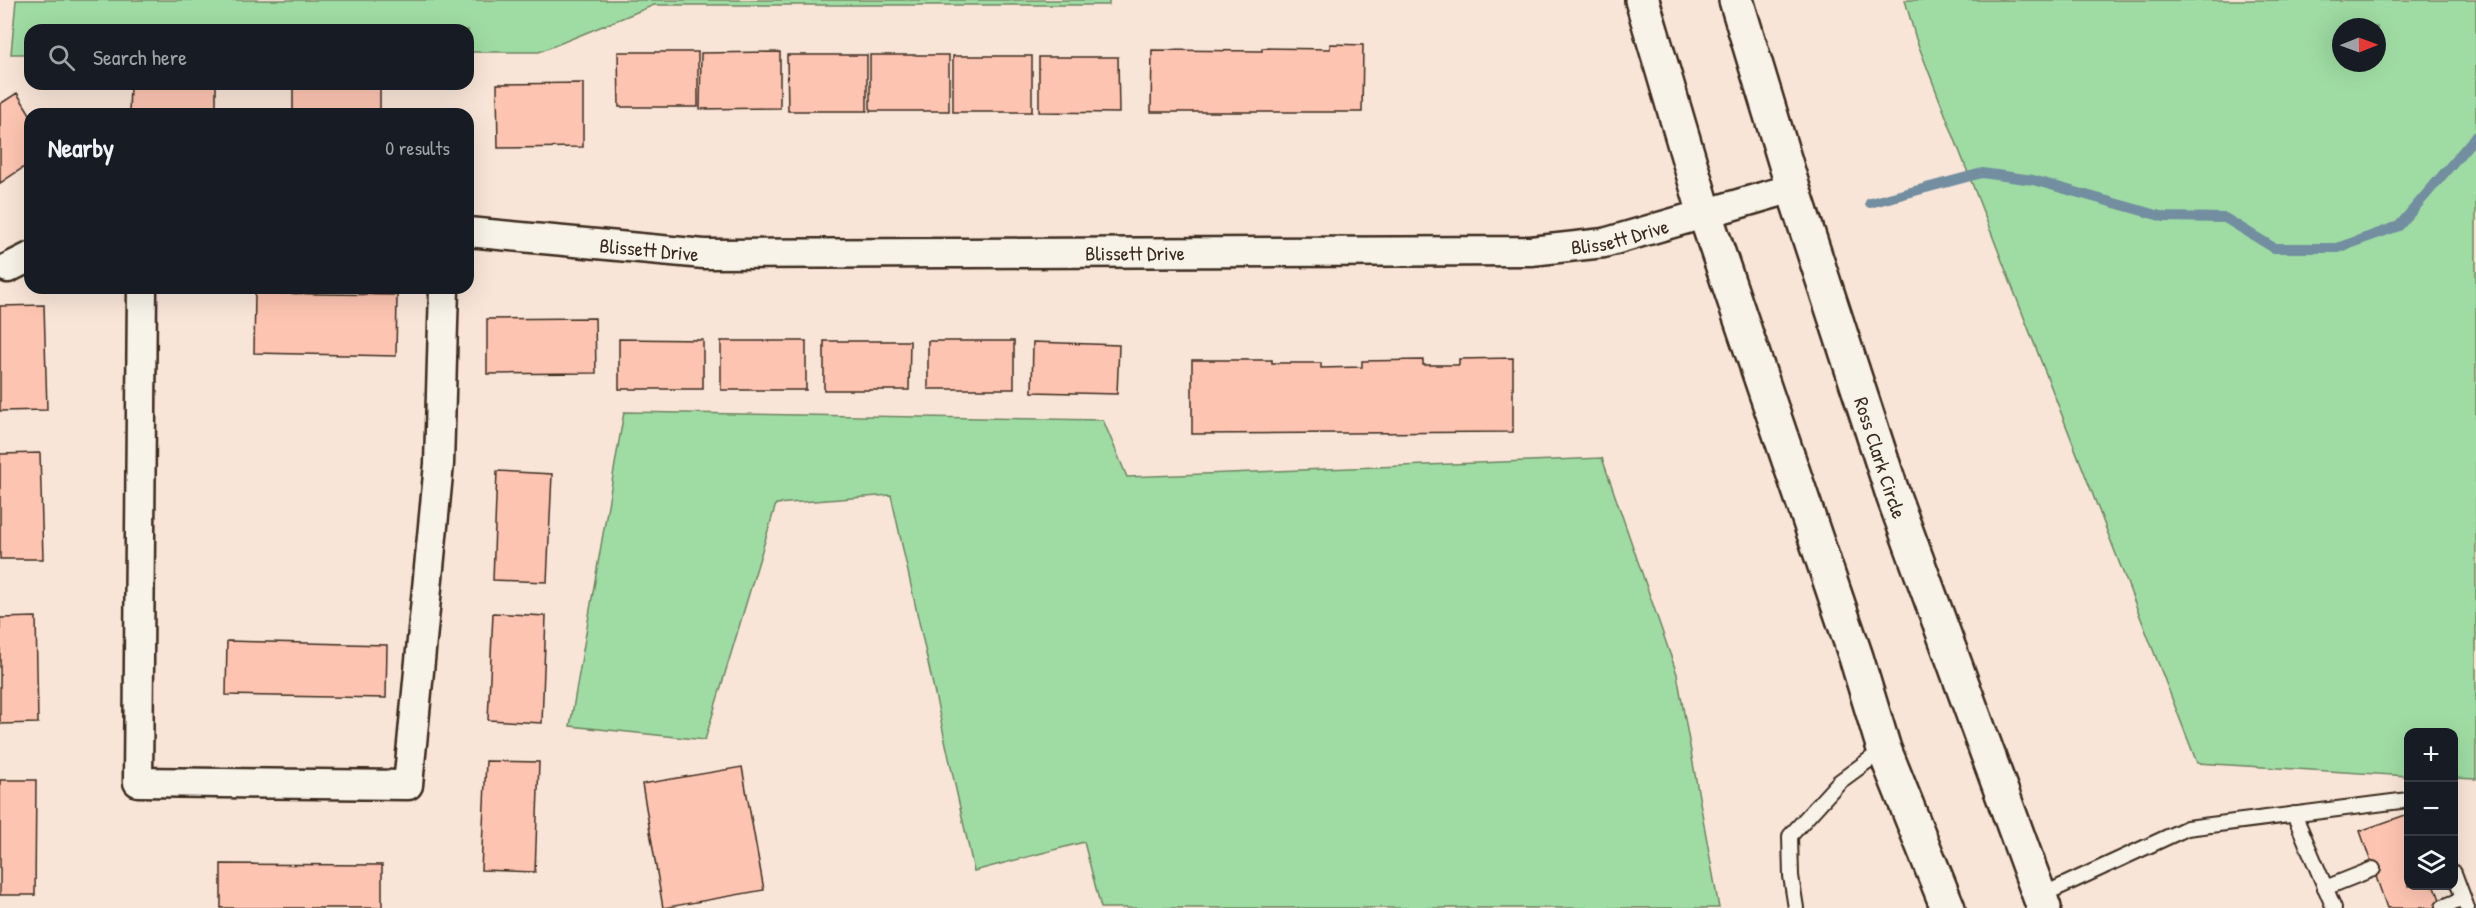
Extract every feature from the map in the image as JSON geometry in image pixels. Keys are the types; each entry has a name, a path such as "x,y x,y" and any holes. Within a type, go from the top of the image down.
{"highway":[{"path":"1642,0 1705,214 1856,657 1884,749 1948,908"},
{"name":"Ross Clark Circle","path":"1736,0 1793,188 1894,498 2042,902"}],"street":[{"name":"Blissett Drive","path":"474,233 704,254 1531,251 1604,243 1793,188"},
{"path":"142,294 138,782 408,785 439,464 444,294"}],"lane":[{"path":"1796,908 1791,876 1790,836 1839,782 1884,749"},
{"path":"2042,902 2187,828 2404,801"},
{"path":"2294,814 2334,908"},
{"path":"2325,888 2373,869"},
{"path":"2443,907 2465,903 2458,884"}],"green space":[{"path":"16,0 1109,0 1109,5 654,5 539,52 474,52 474,24 24,24 24,54 11,54"},
{"path":"1905,0 2476,0 2476,779 2458,778 2458,728 2404,728 2404,776 2197,763 1916,39"},
{"path":"624,412 1103,420 1127,477 1602,458 1677,674 1719,908 1101,908 1084,842 974,871 891,495 776,504 705,740 570,726"}],"building":[{"path":"1330,44 1363,45 1362,112 1151,112 1152,50 1330,49"},
{"path":"618,52 698,52 698,107 619,107"},
{"path":"780,52 780,108 700,109 701,53"},
{"path":"787,55 867,55 867,111 788,111"},
{"path":"870,55 949,55 949,111 870,111"},
{"path":"953,56 1032,56 1032,112 953,112"},
{"path":"1039,57 1118,57 1119,113 1039,112"},
{"path":"583,83 583,147 498,148 497,84"},
{"path":"130,90 216,90 216,108 129,108"},
{"path":"293,90 380,90 380,108 293,108"},
{"path":"17,93 26,108 24,108 24,167 0,183 0,104"},
{"path":"255,294 397,295 396,356 254,353"},
{"path":"44,305 47,410 0,411 0,306"},
{"path":"595,318 596,373 487,374 487,319"},
{"path":"619,339 703,340 703,389 619,389"},
{"path":"721,341 806,341 806,390 721,390"},
{"path":"824,341 910,341 909,390 824,390"},
{"path":"928,341 1014,341 1014,389 928,389"},
{"path":"1033,342 1119,345 1117,394 1032,392"},
{"path":"1513,358 1513,432 1192,434 1192,360 1272,360 1272,363 1321,363 1321,368 1362,367 1362,361 1423,360 1423,365 1459,365 1459,359"},
{"path":"40,453 43,559 0,559 0,454"},
{"path":"497,471 552,474 547,582 493,580"},
{"path":"493,613 546,616 542,723 488,720"},
{"path":"36,617 38,723 0,724 0,618"},
{"path":"227,641 387,645 386,698 226,695"},
{"path":"486,761 539,762 535,872 481,870"},
{"path":"742,767 764,890 663,908 642,784"},
{"path":"0,780 36,780 35,895 0,895"},
{"path":"2404,815 2404,890 2436,890 2443,908 2387,908 2360,831"},
{"path":"221,864 382,865 382,908 221,908"}],"waterway":[{"path":"1870,203 1982,173 2033,180 2164,217 2225,218 2274,248 2337,248 2399,226 2476,136"}]}
